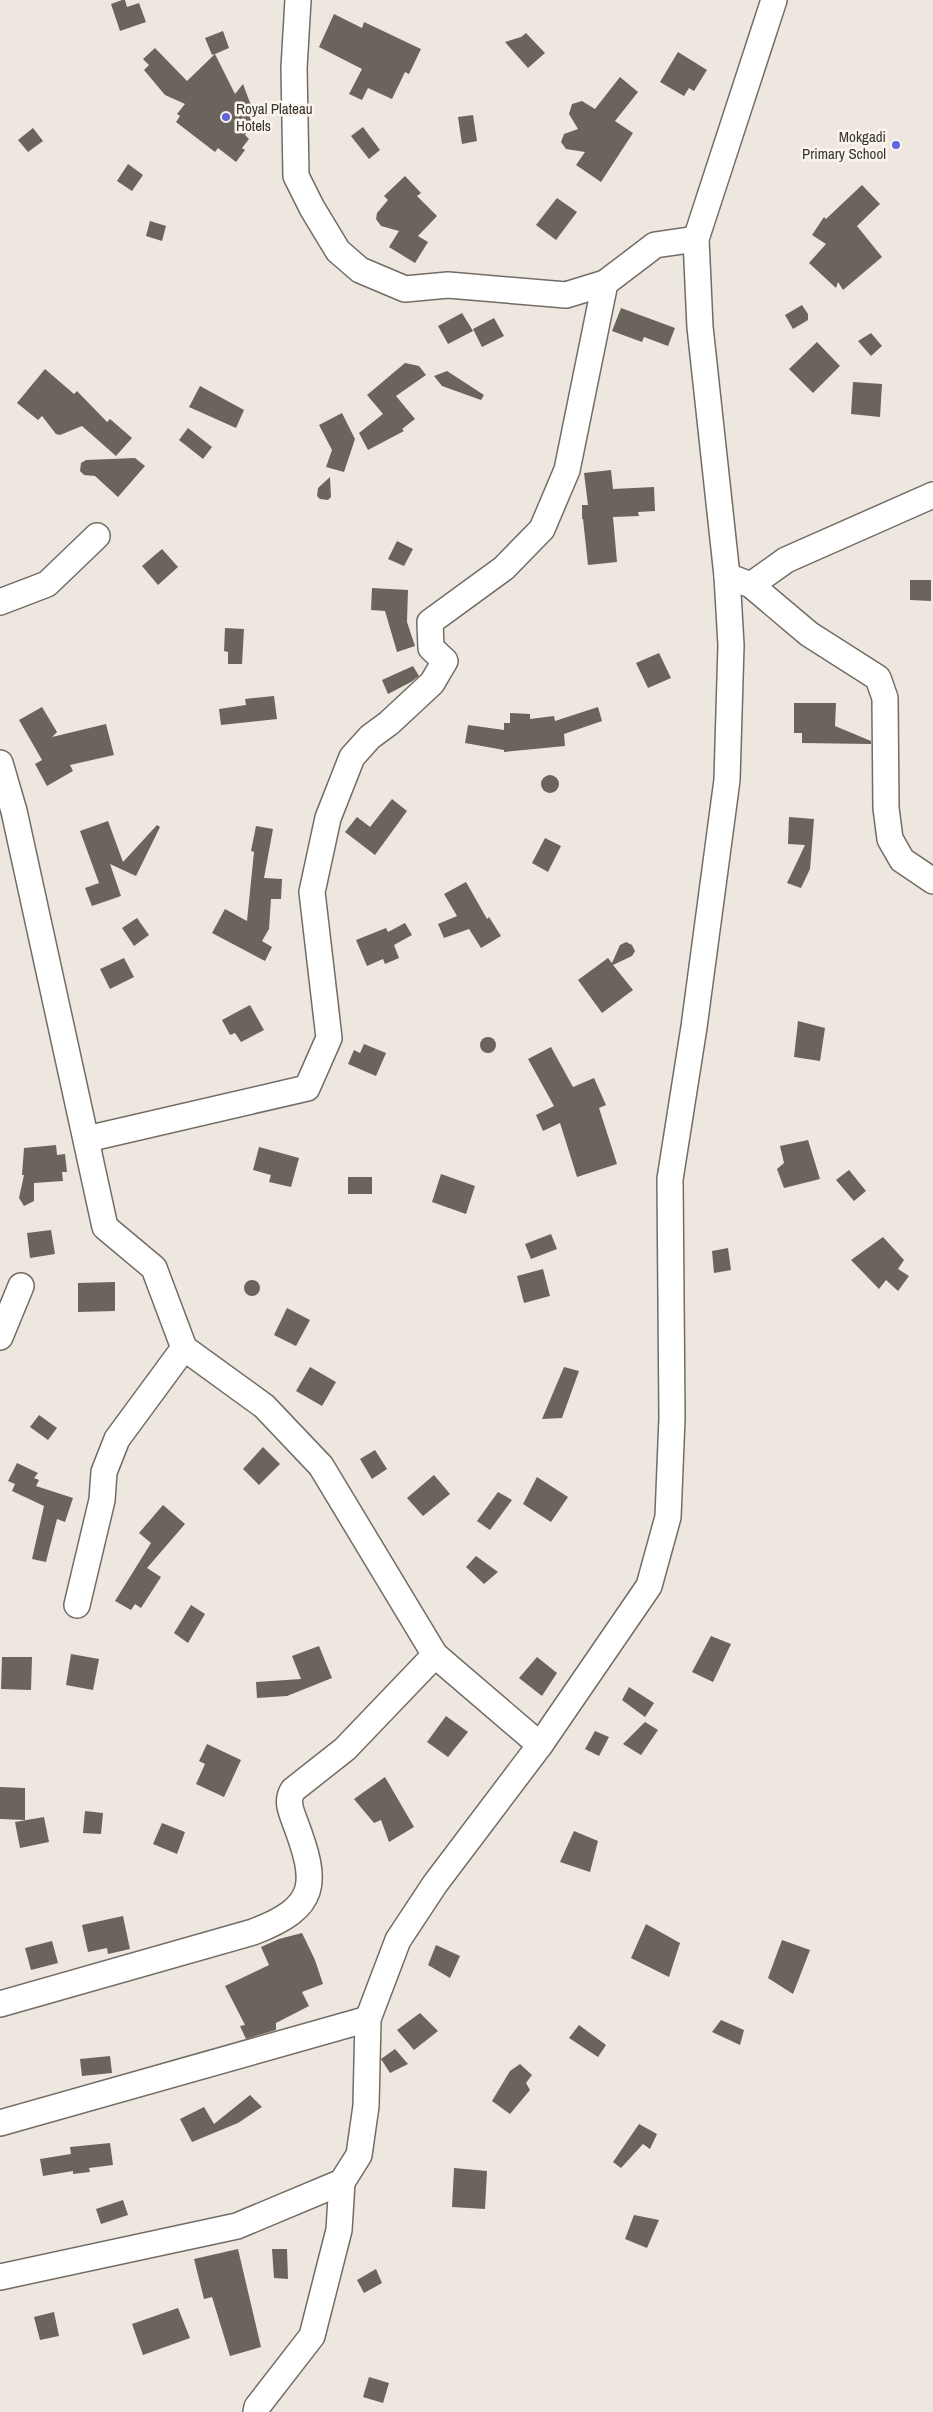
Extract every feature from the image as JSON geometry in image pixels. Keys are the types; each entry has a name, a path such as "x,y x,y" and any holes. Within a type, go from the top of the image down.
{"street":[{"path":"298,0 294,68 296,176 322,227 338,251 360,270 405,289 448,285 566,295 605,283 654,245 696,240"},
{"path":"256,2412 257,2407 312,2336 339,2230 342,2182 359,2155 366,2106 368,2019 398,1940 435,1884 540,1745 649,1586 668,1517 672,1418 670,1179 694,1027 726,780 731,646 727,576 700,327 696,240 774,0"},
{"path":"87,1139 307,1088 329,1038 312,892 328,818 352,757 370,737 389,723 432,683 443,666 445,661 431,648 430,622 504,568 542,529 567,470 605,283"},
{"path":"751,585 786,560 933,495"},
{"path":"0,602 47,584 97,536"},
{"path":"727,576 751,585 809,634 878,678 884,698 886,808 890,839 902,860 933,881"},
{"path":"0,763 7,813 87,1139 105,1227 154,1268 184,1348 264,1406 321,1466 436,1655 540,1745"},
{"path":"0,1337 21,1286"},
{"path":"77,1605 102,1500 104,1472 118,1439 184,1348"},
{"path":"0,2004 253,1932 291,1914 310,1888 310,1875 308,1856 290,1808 290,1794 346,1749 436,1655"},
{"path":"0,2122 368,2019"},
{"path":"0,2277 237,2226 342,2182"}],"building":[{"path":"125,0 127,7 139,3 146,22 120,31 111,4"},
{"path":"334,14 362,28 364,22 421,49 409,74 405,72 392,99 368,88 362,100 349,94 362,69 319,47"},
{"path":"223,31 229,48 212,55 205,38"},
{"path":"526,33 545,53 528,68 505,42 521,37"},
{"path":"155,48 187,81 215,54 235,94 243,84 255,116 248,124 251,127 245,135 249,139 242,148 245,150 236,162 218,148 215,152 176,122 180,116 177,114 185,104 165,95 144,70 149,65 143,59"},
{"path":"678,52 707,70 694,91 689,88 684,96 660,82"},
{"path":"620,77 638,92 615,121 633,133 601,182 576,165 585,152 566,149 561,142 564,134 578,129 569,114 572,104 582,101 595,109"},
{"path":"473,115 477,141 462,144 458,117"},
{"path":"363,127 380,150 369,159 351,136"},
{"path":"33,128 43,141 28,152 18,140"},
{"path":"128,164 143,175 132,191 117,181"},
{"path":"405,176 421,193 417,196 437,216 418,236 428,242 415,263 389,247 399,231 381,226 376,219 377,213 388,200 384,196"},
{"path":"862,185 880,204 857,226 882,257 843,290 838,282 836,288 809,263 826,244 812,235 824,217 826,219"},
{"path":"557,198 577,212 556,240 536,225"},
{"path":"150,221 166,226 162,241 146,236"},
{"path":"802,305 808,314 808,320 793,329 785,315"},
{"path":"621,308 675,328 668,346 644,337 642,342 612,331"},
{"path":"462,313 473,331 448,344 438,326"},
{"path":"494,318 504,336 482,347 473,329"},
{"path":"871,333 882,346 871,356 858,341"},
{"path":"817,342 840,366 813,393 789,369"},
{"path":"405,363 419,366 426,375 396,396 415,419 402,429 404,431 368,450 359,433 383,414 367,395"},
{"path":"45,369 74,394 77,391 107,422 110,419 132,438 116,456 82,426 60,435 56,434 42,416 38,420 17,403"},
{"path":"447,371 484,395 481,400 442,386 434,376"},
{"path":"853,382 882,384 880,417 851,414"},
{"path":"200,386 244,410 236,428 189,407"},
{"path":"342,413 355,439 344,472 326,467 332,450 319,425"},
{"path":"188,428 212,447 203,459 179,440"},
{"path":"135,458 145,466 118,497 95,476 84,475 80,471 81,463 86,460"},
{"path":"611,470 613,489 654,487 655,511 638,512 639,516 613,517 617,562 588,565 582,519 582,505 588,505 584,473"},
{"path":"330,477 331,497 328,500 320,499 317,496 318,488"},
{"path":"397,541 413,549 404,566 388,559"},
{"path":"162,549 178,567 158,585 142,566"},
{"path":"910,580 931,580 931,601 910,600"},
{"path":"372,588 408,590 407,622 415,646 397,652 385,611 371,610"},
{"path":"225,628 244,629 242,664 228,664 228,652 224,651"},
{"path":"659,653 671,678 648,688 636,663"},
{"path":"413,666 419,676 388,694 382,680"},
{"path":"274,696 277,719 221,725 219,709 246,705 245,699"},
{"path":"794,703 836,703 835,726 871,741 871,744 802,743 802,733 794,733"},
{"path":"42,707 57,732 52,737 106,724 114,755 70,765 73,771 47,786 35,764 42,760 19,720"},
{"path":"598,707 602,721 564,734 565,746 504,752 504,750 465,743 468,725 504,730 504,723 510,723 510,713 530,714 530,719 554,716 555,721"},
{"path":"550,775 556,778 559,784 556,790 550,793 544,790 541,784 544,778"},
{"path":"392,799 407,811 375,855 345,832 357,817 370,827"},
{"path":"789,817 814,819 810,869 801,888 787,883 805,845 788,844"},
{"path":"108,821 123,862 157,825 160,827 136,876 110,864 121,896 92,906 85,888 99,883 80,831"},
{"path":"256,826 273,829 264,878 282,879 281,899 271,899 269,929 262,941 272,947 265,961 212,933 225,909 247,921 254,852 251,851"},
{"path":"545,838 561,846 548,872 532,863"},
{"path":"466,882 487,919 489,917 501,936 481,948 469,929 444,938 438,924 457,916 444,894"},
{"path":"137,918 149,935 134,946 122,928"},
{"path":"405,923 412,935 394,945 399,958 385,964 383,959 367,966 356,940 386,928 388,932"},
{"path":"626,942 632,945 635,951 632,956 613,965 633,990 602,1013 578,980 608,958 612,963 620,945"},
{"path":"124,958 134,977 110,989 100,969"},
{"path":"250,1005 264,1030 241,1042 235,1033 230,1035 222,1020"},
{"path":"798,1021 825,1028 820,1061 794,1057"},
{"path":"488,1037 496,1045 488,1053 480,1045"},
{"path":"364,1044 386,1053 376,1076 348,1064 354,1050 360,1053"},
{"path":"551,1047 573,1087 594,1078 606,1105 599,1108 617,1164 577,1177 560,1123 543,1131 536,1115 554,1106 528,1059"},
{"path":"808,1140 820,1179 784,1188 777,1169 784,1163 780,1146"},
{"path":"56,1145 57,1155 65,1154 67,1172 62,1172 63,1181 34,1183 34,1201 24,1206 19,1198 24,1175 22,1175 24,1148"},
{"path":"259,1147 299,1158 291,1187 269,1182 271,1175 253,1170"},
{"path":"849,1170 866,1191 854,1201 836,1180"},
{"path":"441,1174 475,1186 466,1214 432,1202"},
{"path":"348,1177 372,1177 372,1194 348,1194"},
{"path":"51,1230 55,1254 30,1258 27,1233"},
{"path":"551,1234 557,1249 531,1259 525,1244"},
{"path":"883,1237 904,1260 898,1269 909,1276 898,1291 886,1280 879,1289 851,1260"},
{"path":"728,1248 731,1270 714,1273 712,1251"},
{"path":"543,1269 550,1296 524,1303 517,1276"},
{"path":"252,1280 260,1288 252,1296 244,1288"},
{"path":"115,1282 115,1311 78,1312 78,1283"},
{"path":"287,1308 310,1320 296,1346 274,1335"},
{"path":"310,1367 336,1382 322,1406 296,1391"},
{"path":"564,1367 579,1371 562,1418 542,1419"},
{"path":"39,1415 57,1428 48,1440 30,1427"},
{"path":"263,1447 280,1464 259,1485 243,1469"},
{"path":"375,1450 387,1469 372,1479 360,1459"},
{"path":"17,1463 38,1473 34,1478 39,1480 36,1486 73,1498 65,1522 57,1519 46,1562 32,1559 44,1506 12,1491 15,1484 8,1481"},
{"path":"434,1475 450,1494 423,1516 407,1498"},
{"path":"537,1477 568,1497 551,1522 523,1504"},
{"path":"498,1492 512,1500 490,1530 477,1521"},
{"path":"163,1505 185,1524 147,1568 161,1577 141,1608 135,1604 131,1610 115,1601 151,1543 139,1533"},
{"path":"476,1556 498,1572 484,1584 466,1567"},
{"path":"191,1605 205,1614 188,1643 174,1633"},
{"path":"711,1636 731,1644 713,1682 692,1672"},
{"path":"319,1646 332,1678 287,1696 257,1698 256,1682 301,1679 292,1656"},
{"path":"71,1654 99,1659 93,1690 66,1685"},
{"path":"2,1657 32,1657 31,1690 1,1689"},
{"path":"537,1657 557,1673 542,1696 519,1678"},
{"path":"629,1687 654,1703 645,1717 622,1700"},
{"path":"446,1716 468,1732 448,1757 427,1742"},
{"path":"645,1722 658,1730 641,1755 623,1744"},
{"path":"595,1731 609,1737 599,1756 585,1749"},
{"path":"207,1744 241,1760 224,1797 196,1784 205,1764 199,1761"},
{"path":"385,1777 414,1827 389,1842 381,1820 374,1823 354,1799"},
{"path":"0,1787 25,1788 25,1820 0,1819"},
{"path":"85,1811 103,1813 101,1834 83,1833"},
{"path":"44,1817 49,1842 20,1848 15,1822"},
{"path":"162,1823 185,1832 177,1854 153,1844"},
{"path":"574,1831 598,1841 590,1872 560,1862"},
{"path":"123,1916 130,1949 108,1954 107,1948 88,1952 82,1925"},
{"path":"646,1924 680,1943 669,1977 631,1958"},
{"path":"302,1933 315,1960 323,1984 302,1992 309,2006 276,2023 276,2030 246,2039 240,2026 245,2025 225,1986 269,1965 261,1947 279,1939"},
{"path":"782,1940 810,1950 793,1994 768,1978"},
{"path":"52,1941 58,1963 31,1970 25,1948"},
{"path":"436,1945 460,1956 450,1978 428,1965"},
{"path":"420,2013 438,2031 414,2050 397,2030"},
{"path":"721,2020 744,2030 740,2045 712,2032"},
{"path":"579,2025 606,2045 598,2057 569,2038"},
{"path":"395,2049 408,2064 390,2073 381,2059"},
{"path":"110,2056 112,2073 82,2076 80,2059"},
{"path":"520,2064 532,2075 526,2083 530,2090 510,2114 492,2101 510,2071"},
{"path":"250,2095 262,2107 238,2123 192,2142 180,2119 204,2107 214,2124"},
{"path":"639,2124 657,2134 650,2149 643,2144 621,2168 613,2162"},
{"path":"110,2143 113,2165 89,2168 90,2172 73,2174 73,2171 43,2176 40,2159 71,2154 70,2147"},
{"path":"454,2168 487,2171 485,2209 452,2207"},
{"path":"123,2200 128,2215 101,2224 96,2209"},
{"path":"634,2215 659,2220 647,2248 625,2239"},
{"path":"238,2249 261,2347 230,2356 212,2297 204,2299 194,2259"},
{"path":"272,2249 287,2249 288,2279 274,2278"},
{"path":"376,2269 382,2283 364,2293 357,2280"},
{"path":"178,2308 190,2338 143,2355 132,2324"},
{"path":"54,2312 59,2336 40,2340 34,2317"},
{"path":"369,2377 389,2383 383,2403 363,2397"}],"place":[{"name":"Royal Plateau Hotels","path":"226,117"},
{"name":"Mokgadi Primary School","path":"896,145"}]}
